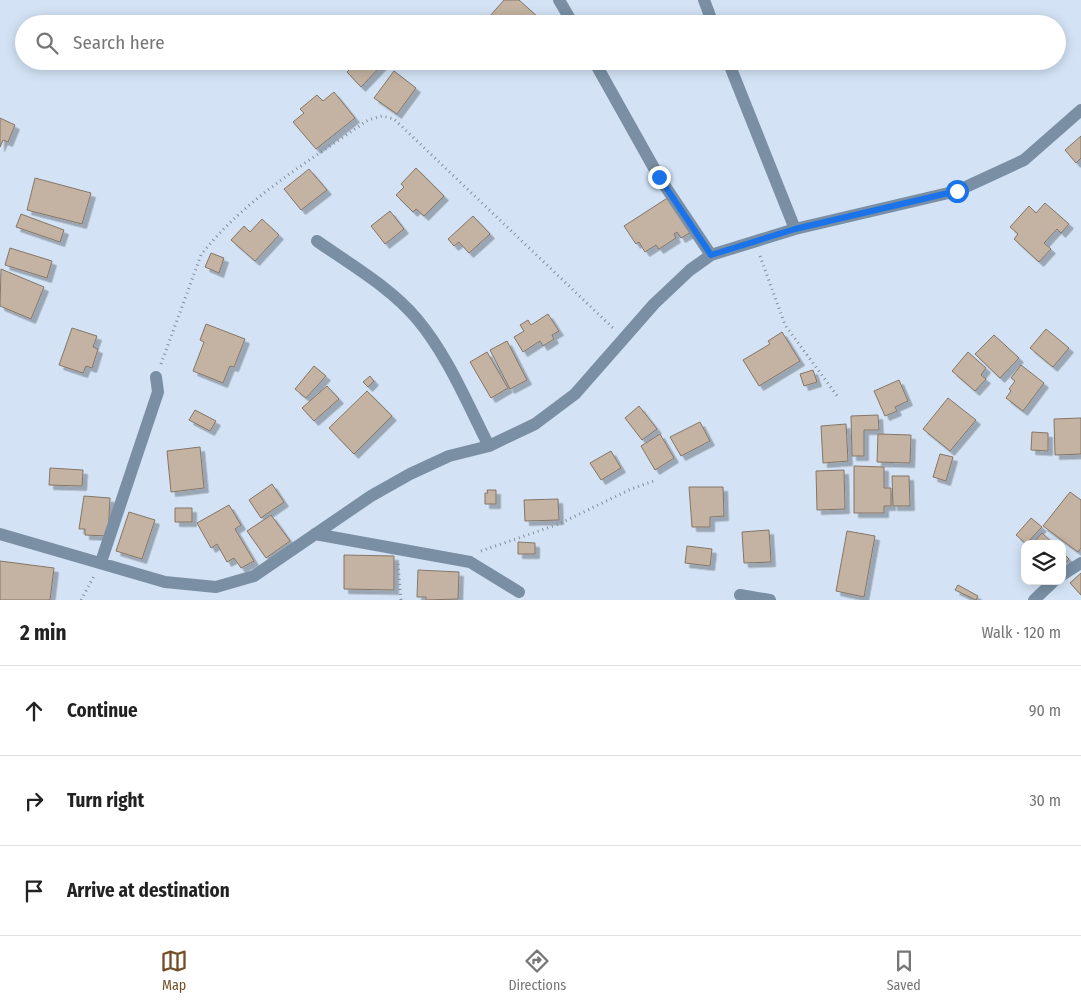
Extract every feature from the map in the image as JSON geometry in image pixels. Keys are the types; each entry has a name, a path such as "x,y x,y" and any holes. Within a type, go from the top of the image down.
{"street":[{"path":"559,0 568,15"},
{"path":"704,0 710,15"},
{"path":"599,70 659,177 711,255"},
{"path":"732,70 795,229"},
{"path":"0,534 165,582 216,587 254,576 371,496 410,474 449,456 489,446 535,424 575,394 654,304 690,270 711,255 795,229 957,191 1024,160 1081,110"},
{"path":"317,241 385,289 416,318 438,348 489,446"},
{"path":"101,562 158,392 156,377"},
{"path":"315,534 470,562 518,592"},
{"path":"1066,572 1081,564"},
{"path":"1034,600 1050,585"},
{"path":"740,595 770,600"}],"path":[{"path":"156,377 201,255 213,240 256,199 368,120 382,116 394,119 624,338"},
{"path":"754,241 785,324 838,397"},
{"path":"457,559 559,524 631,489 654,481"},
{"path":"396,548 401,600"},
{"path":"81,600 101,562"}],"building":[{"path":"504,0 519,0 536,15 491,15"},
{"path":"349,70 377,70 361,87 347,72"},
{"path":"394,71 416,88 397,114 374,98"},
{"path":"334,92 355,118 316,149 293,122 304,113 300,109 317,95 323,101"},
{"path":"0,118 15,125 8,142 3,140 0,147"},
{"path":"1081,136 1081,158 1076,163 1065,150"},
{"path":"416,168 444,196 424,216 416,209 413,212 396,195 404,187 401,184"},
{"path":"309,169 327,190 301,210 284,189"},
{"path":"35,178 91,193 82,224 27,210"},
{"path":"669,197 691,232 681,238 677,232 674,234 676,238 659,249 656,245 645,252 639,242 636,244 624,226"},
{"path":"1045,203 1069,224 1061,233 1057,229 1044,243 1051,249 1039,262 1014,239 1018,234 1010,227 1029,206 1036,213"},
{"path":"390,211 404,229 385,244 371,226"},
{"path":"21,214 64,230 60,242 16,227"},
{"path":"473,216 490,234 469,253 459,242 454,246 448,239"},
{"path":"262,219 279,235 255,261 231,240 244,226 250,232"},
{"path":"10,248 52,261 47,278 5,265"},
{"path":"211,253 224,258 219,273 205,267"},
{"path":"1,269 44,287 31,319 0,306"},
{"path":"548,314 559,331 552,335 554,339 543,346 540,341 523,352 514,337 524,331 520,325 528,320 531,325"},
{"path":"206,324 245,339 234,367 230,366 223,383 193,371 204,342 200,340"},
{"path":"72,328 97,336 93,347 98,349 92,368 86,366 83,373 59,365"},
{"path":"1046,329 1069,348 1053,367 1030,348"},
{"path":"782,332 800,361 759,386 743,360 770,344 768,341"},
{"path":"994,335 1019,358 1000,378 975,354"},
{"path":"507,341 527,380 510,389 490,350"},
{"path":"487,352 508,388 491,398 470,362"},
{"path":"968,352 986,368 981,375 986,379 975,391 952,371"},
{"path":"1021,365 1044,383 1023,411 1006,398 1011,391 1009,389 1015,381 1011,378"},
{"path":"314,366 326,376 306,398 295,389"},
{"path":"813,370 817,382 804,386 800,374"},
{"path":"370,376 374,381 368,387 363,382"},
{"path":"899,380 908,401 895,407 897,411 885,416 874,391"},
{"path":"327,386 339,399 314,421 302,408"},
{"path":"367,391 392,416 354,454 329,428"},
{"path":"948,398 976,420 950,451 923,429"},
{"path":"639,406 657,429 642,440 625,418"},
{"path":"195,410 216,421 210,431 189,420"},
{"path":"878,415 879,430 864,430 864,456 852,456 851,416"},
{"path":"1081,418 1081,454 1055,455 1054,419"},
{"path":"700,422 710,441 681,456 670,437"},
{"path":"846,424 848,461 823,463 821,426"},
{"path":"1032,432 1048,433 1048,451 1031,450"},
{"path":"660,434 674,458 655,470 641,446"},
{"path":"878,434 911,435 910,463 877,462"},
{"path":"200,447 204,488 171,492 167,451"},
{"path":"611,451 621,468 601,480 590,463"},
{"path":"940,454 953,457 946,481 933,477"},
{"path":"854,466 884,467 884,488 891,488 891,506 884,506 884,513 854,513"},
{"path":"50,468 83,470 82,486 49,485"},
{"path":"844,470 845,509 817,510 816,471"},
{"path":"892,476 909,476 910,506 893,506"},
{"path":"272,484 284,502 261,518 249,500"},
{"path":"689,487 723,487 724,516 710,517 710,527 692,527"},
{"path":"487,490 496,490 496,504 485,504 485,493 488,493"},
{"path":"1070,492 1081,500 1081,548 1078,552 1066,543 1066,540 1062,540 1043,526"},
{"path":"84,496 110,498 108,536 85,535 85,529 79,529"},
{"path":"558,499 559,520 525,521 524,500"},
{"path":"229,505 241,525 235,529 254,561 241,568 234,558 227,562 217,544 211,548 197,523"},
{"path":"175,508 192,508 192,522 175,522"},
{"path":"129,512 155,520 142,559 116,551"},
{"path":"271,515 290,541 266,558 247,531"},
{"path":"1031,518 1042,527 1030,540 1022,540 1016,535"},
{"path":"769,530 771,562 744,563 742,532"},
{"path":"847,531 875,536 864,597 836,591"},
{"path":"1042,533 1050,540 1036,540"},
{"path":"518,542 535,543 535,554 518,554"},
{"path":"687,546 712,549 710,566 685,563"},
{"path":"344,555 394,556 394,590 344,589"},
{"path":"0,561 54,568 50,600 0,600"},
{"path":"418,570 459,572 458,599 426,600 426,597 417,597"},
{"path":"1081,573 1081,595 1070,583"},
{"path":"958,585 978,596 976,600 955,590"}],"route":[{"path":"659,177 711,255 795,229 957,191"}]}
